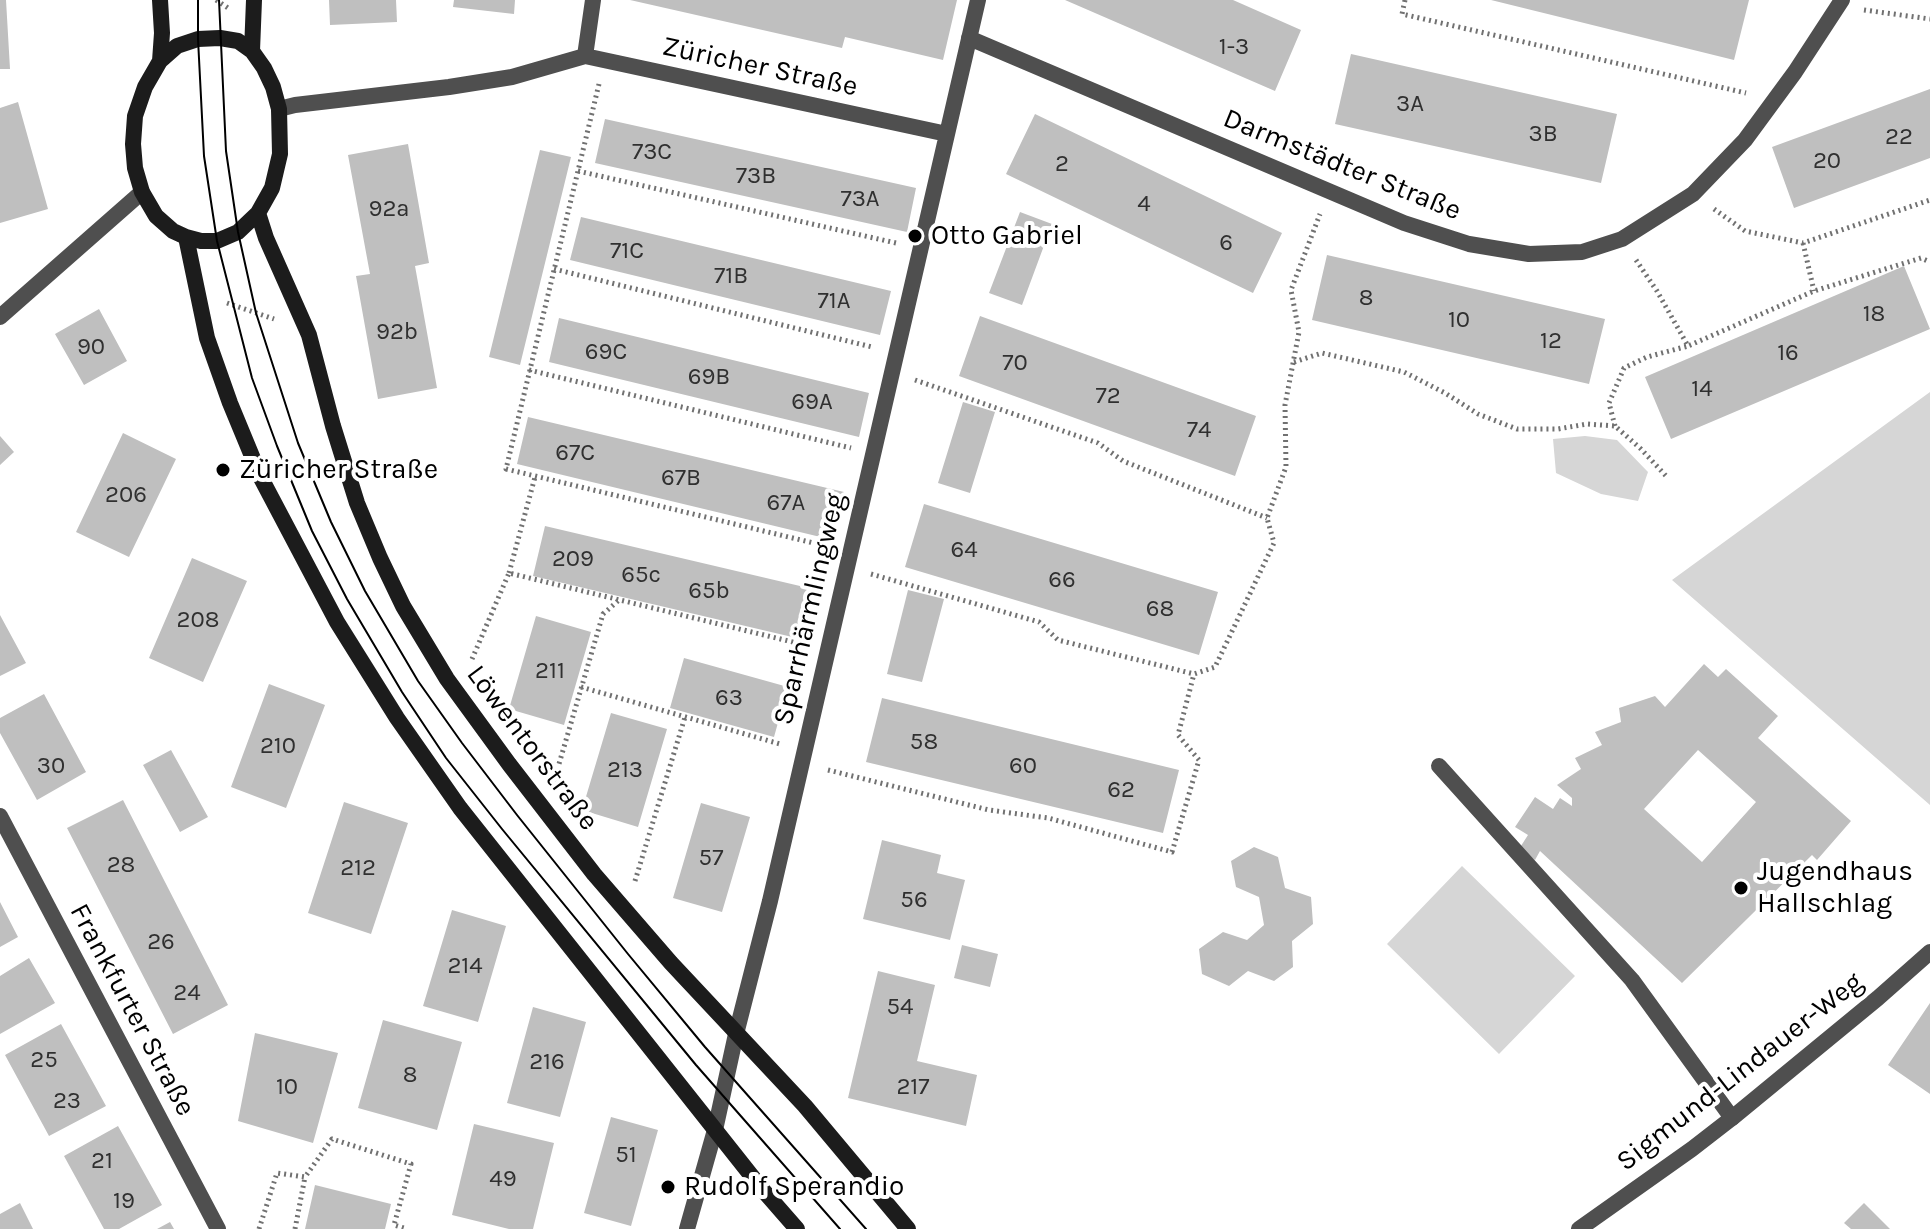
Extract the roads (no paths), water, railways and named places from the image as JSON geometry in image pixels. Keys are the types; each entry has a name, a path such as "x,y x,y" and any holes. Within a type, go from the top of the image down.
{"main road":[{"path":"160,0 160,61"},
{"path":"252,51 254,0"},
{"path":"220,38 238,41 252,51 273,87 279,109 280,154 272,188 258,213 238,232 217,241 186,237 173,231 156,216 142,192 135,168 135,116 145,87 160,61 177,46 198,39 220,38"},
{"name":"Löwentorstraße","path":"258,213 309,335 357,503 403,606 447,679 594,874 736,1034 805,1106 908,1229"},
{"path":"186,237 207,338 230,403 261,478 337,622 397,718 460,808 797,1229"}],"street":[{"path":"279,109 512,77 585,56 593,0"},
{"name":"Sparrhärmlingweg","path":"687,1229 715,1130 770,901 978,0"},
{"name":"Darmstädter Straße","path":"969,38 1404,223 1469,244 1529,254 1582,252 1622,239 1693,194 1745,140 1840,3"},
{"name":"Züricher Straße","path":"585,56 947,134"},
{"path":"0,317 142,192"},
{"path":"1439,766 1632,980 1732,1118"},
{"name":"Frankfurter Straße","path":"0,816 218,1229"},
{"name":"Sigmund-Lindauer-Weg","path":"1579,1229 1732,1118 1930,952"}],"tram line":[{"path":"198,0 204,156 217,241 252,378 312,531 347,599 402,692 446,758 696,1065 840,1229"},
{"path":"219,0 226,151 238,232 256,313 298,443 331,522 365,591 418,681 517,815 705,1047 866,1229"}],"place":[{"name":"Otto Gabriel","path":"915,236"},
{"name":"Züricher Straße","path":"223,470"},
{"name":"Jugendhaus Hallschlag","path":"1741,888"},
{"name":"Rudolf Sperandio","path":"668,1187"}]}
